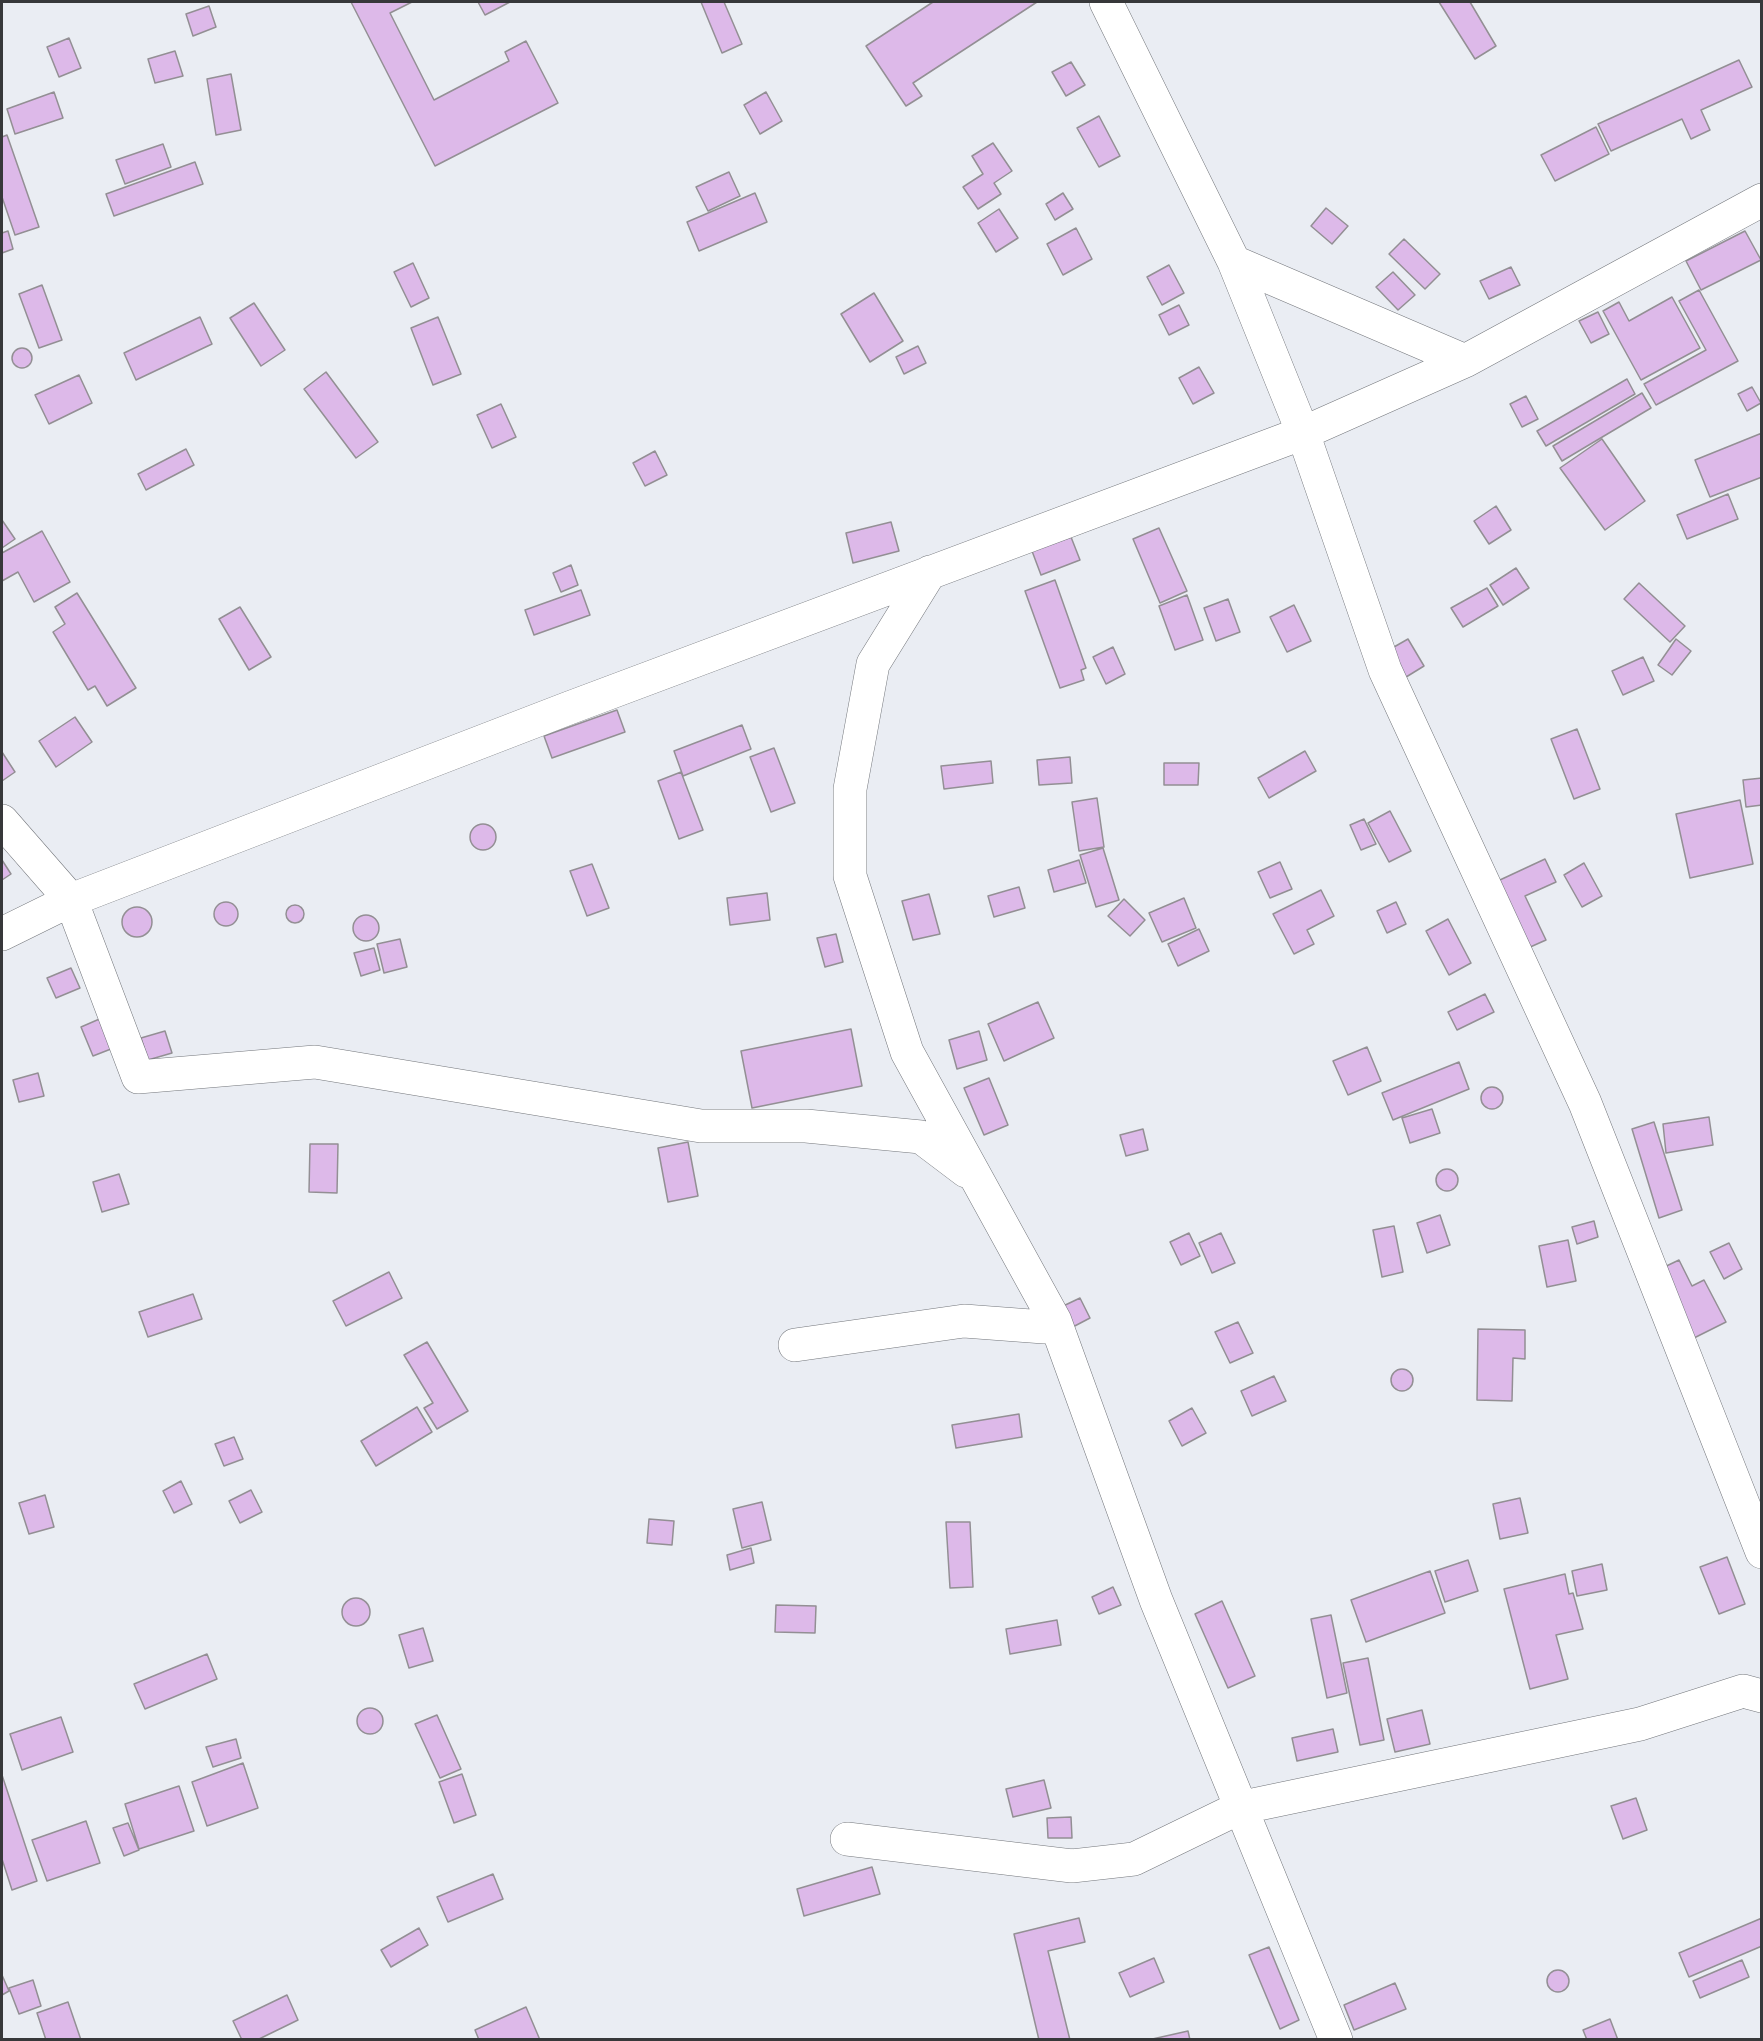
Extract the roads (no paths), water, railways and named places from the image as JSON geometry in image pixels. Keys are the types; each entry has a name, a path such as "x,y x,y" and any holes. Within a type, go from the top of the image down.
{"street":[{"path":"1106,2 1234,262 1303,433 1385,670 1585,1102 1761,1552"},
{"path":"2,934 71,900 580,704 1303,433 1465,361 1761,200"},
{"path":"1234,262 1465,361"},
{"path":"930,572 873,664 850,789 850,876 907,1052 1055,1321 1156,1600 1239,1808 1336,2040"},
{"path":"2,821 71,900 138,1077 315,1062 701,1126 806,1126 921,1137 975,1177"},
{"path":"795,1345 964,1321 1044,1327 1055,1321"},
{"path":"847,1839 1072,1866 1134,1858 1239,1808 1640,1724 1743,1691 1761,1696"}]}
